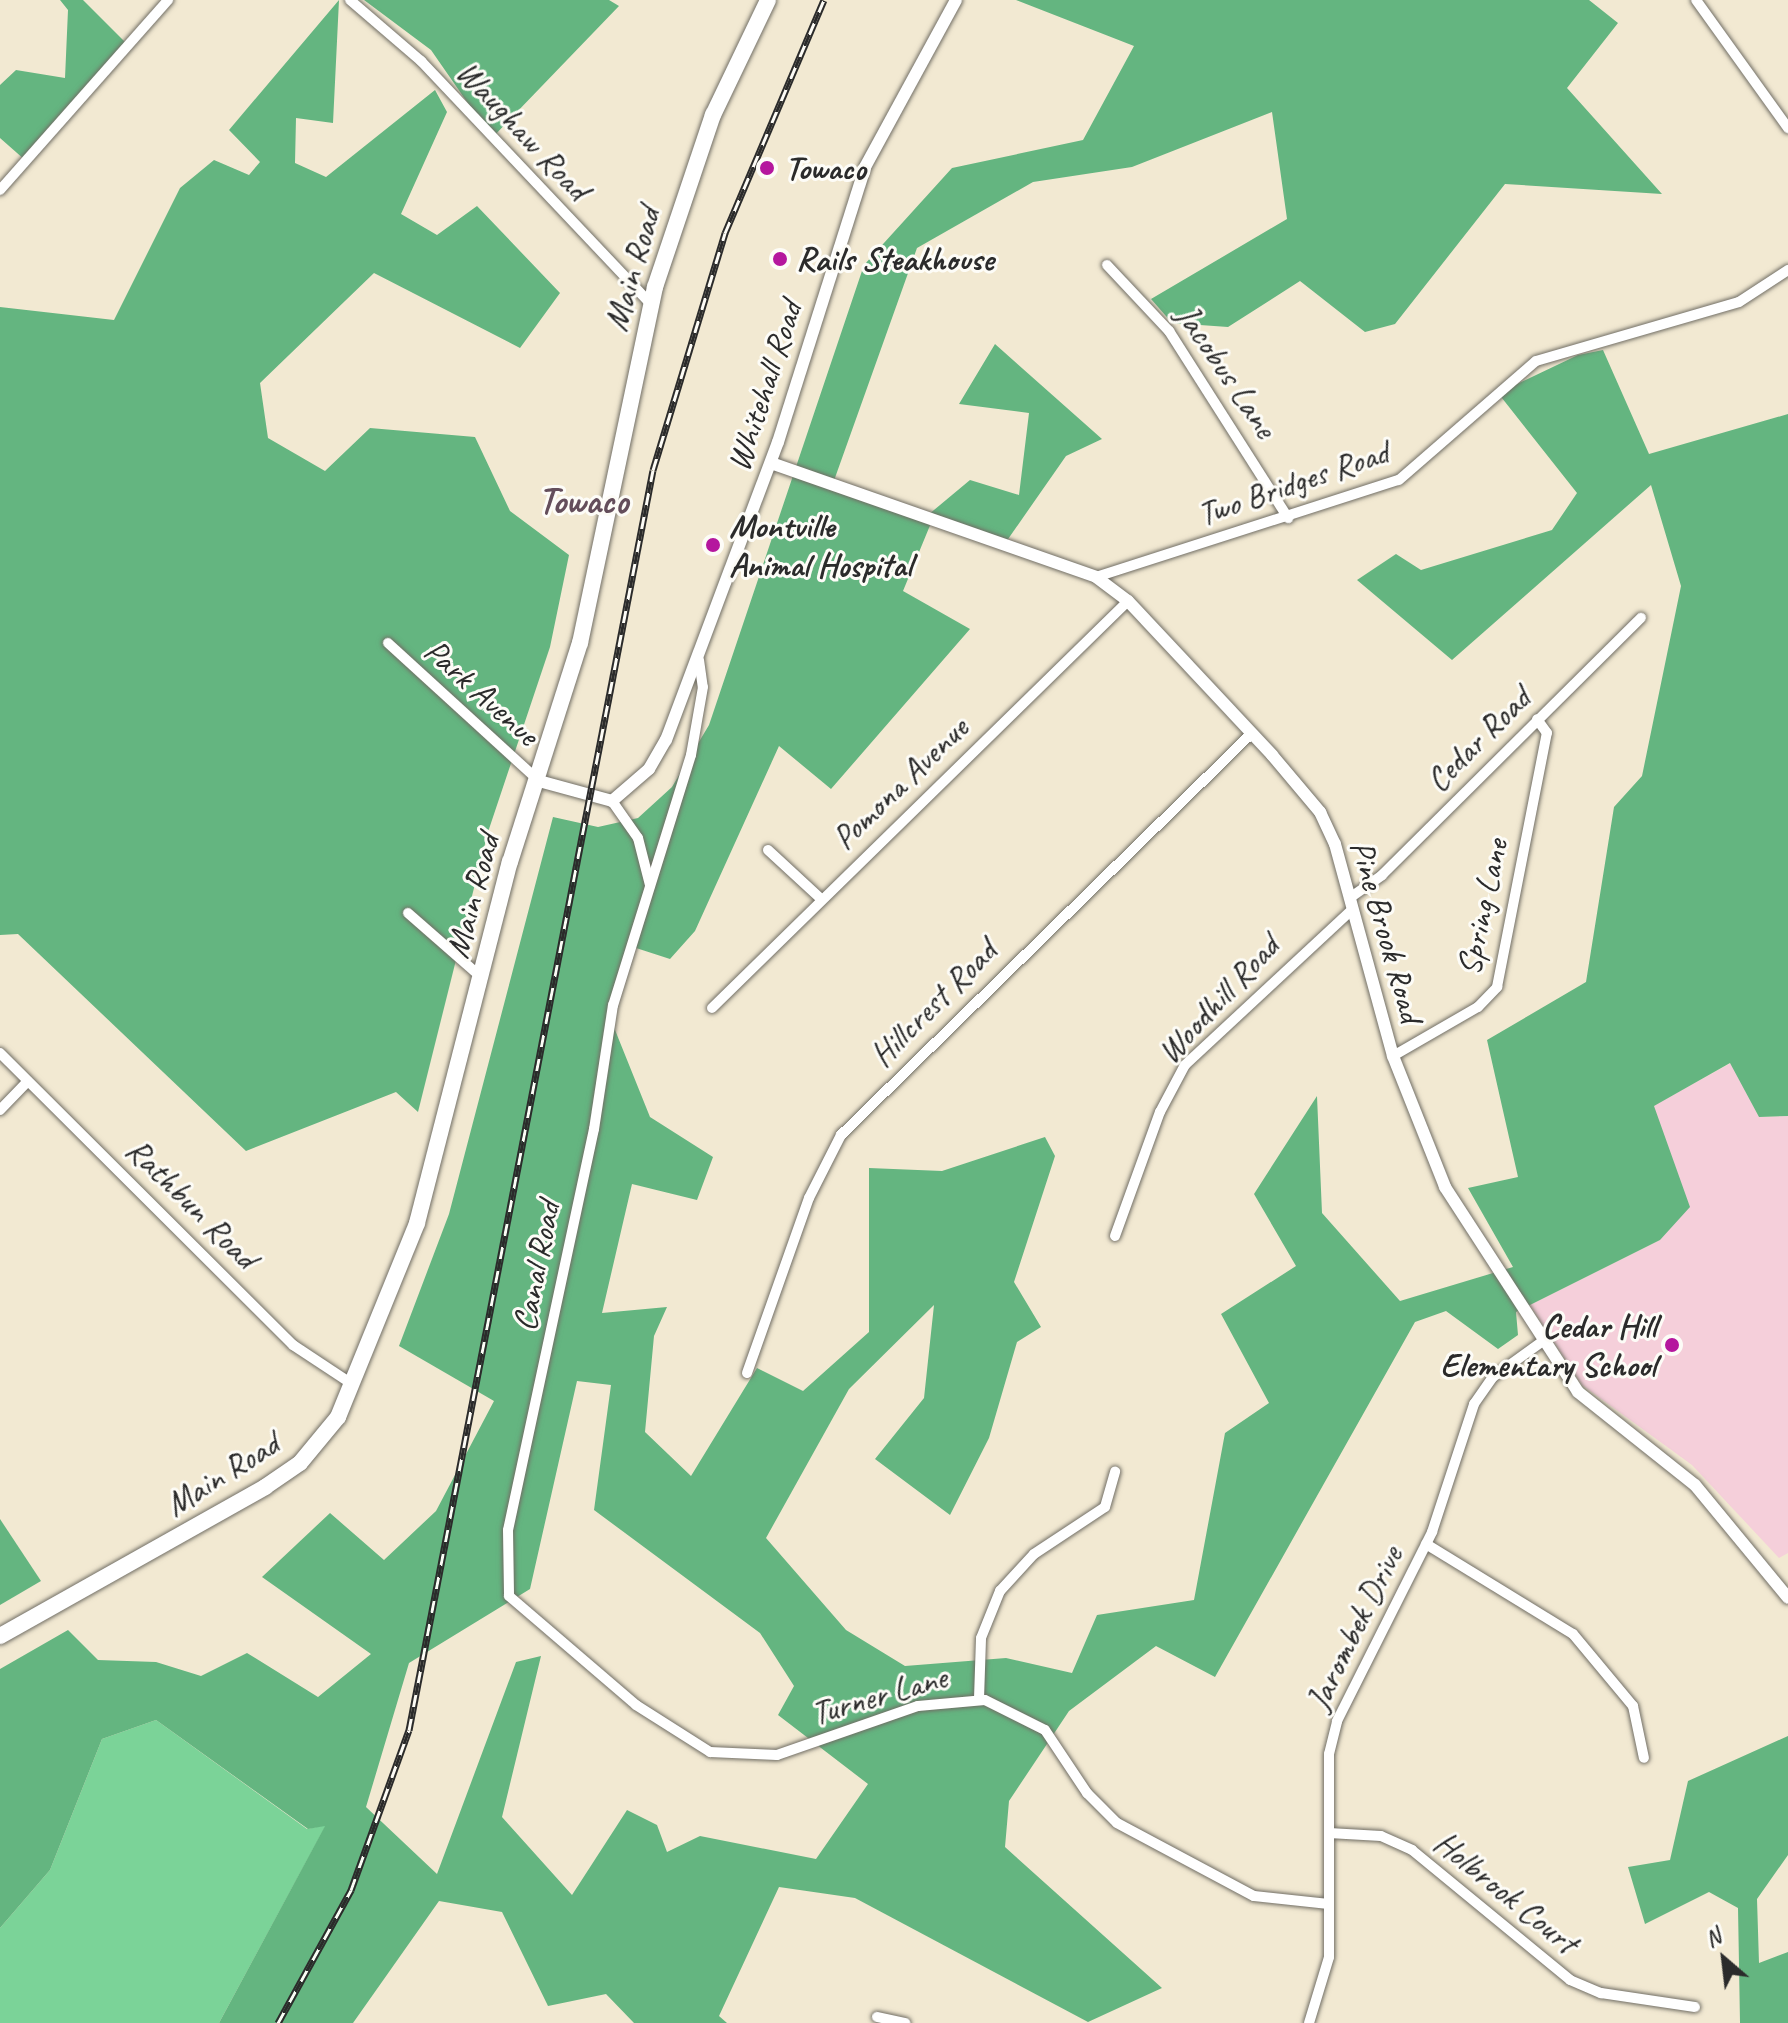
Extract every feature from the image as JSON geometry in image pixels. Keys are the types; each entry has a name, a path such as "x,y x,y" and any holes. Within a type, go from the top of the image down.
{"main road":[{"name":"Main Road","path":"0,1636 300,1463 338,1417 417,1223 481,977 580,643 651,304 713,115 768,0"}],"street":[{"path":"0,190 168,0"},
{"name":"Waughaw Road","path":"350,0 421,61 651,304"},
{"name":"Whitehall Road","path":"612,801 649,769 699,660 771,463 865,167 956,0"},
{"path":"1696,0 1788,128"},
{"name":"Jacobus Lane","path":"1107,265 1169,331 1288,518"},
{"name":"Two Bridges Road","path":"1096,577 1399,480 1513,376 1551,353 1739,302 1788,270"},
{"name":"Pine Brook Road","path":"771,463 1096,577 1128,601 1251,734 1320,812 1352,903 1393,1056 1434,1167 1543,1341 1593,1408 1702,1492 1788,1598"},
{"name":"Pomona Avenue","path":"712,1008 820,898 1128,601"},
{"name":"Cedar Road","path":"1352,903 1641,618"},
{"name":"Park Avenue","path":"388,643 539,781"},
{"name":"Canal Road","path":"554,1638 509,1596 508,1530 594,1129 613,1005 691,755 703,687 699,660"},
{"name":"Spring Lane","path":"1393,1056 1478,1007 1497,987 1547,733 1537,719"},
{"name":"Hillcrest Road","path":"747,1373 809,1198 841,1135 1251,734"},
{"path":"539,781 612,801 638,838 651,887"},
{"path":"768,850 820,898"},
{"name":"Woodhill Road","path":"1115,1236 1160,1112 1185,1065 1352,903"},
{"path":"408,913 481,977"},
{"name":"Rathbun Road","path":"0,1053 293,1345 352,1384"},
{"path":"0,1110 28,1081"},
{"name":"Jarombek Drive","path":"1309,2023 1325,1983 1329,1833 1337,1721 1426,1544 1474,1404 1493,1377 1543,1341"},
{"path":"979,1699 981,1638 1000,1591 1034,1554 1105,1507 1115,1471"},
{"path":"1426,1544 1573,1634 1633,1706 1644,1758"},
{"name":"Turner Lane","path":"554,1638 679,1738 726,1756 777,1755 918,1706 979,1699 1017,1711 1045,1730 1087,1793 1117,1823 1254,1896 1329,1904"},
{"name":"Holbrook Court","path":"1329,1833 1381,1836 1412,1850 1570,1980 1601,1993 1695,2007"},
{"path":"877,2017 905,2023"}],"shaded area":[{"name":"Cedar Hill Elementary School","path":"1731,1063 1759,1117 1788,1116 1788,1553 1779,1558 1692,1465 1582,1385 1530,1305 1660,1240 1653,1106"}],"green space":[{"path":"60,0 83,0 127,44 25,160 0,138 0,85 16,70 65,78 68,10"},
{"path":"339,0 333,123 296,118 295,163 326,177 435,90 447,112 401,214 437,235 477,206 560,293 520,348 374,273 260,383 268,438 325,471 370,428 475,437 510,511 569,555 550,647 488,832 418,1112 396,1092 246,1151 18,934 0,935 0,307 114,320 180,188 214,160 249,175 260,162 229,130"},
{"path":"364,0 609,0 619,6 492,138 431,50"},
{"path":"1016,0 1589,0 1618,23 1567,88 1662,194 1505,184 1395,324 1365,332 1300,281 1228,327 1172,323 1151,299 1287,219 1272,112 1132,167 1033,182 917,248 831,489 922,520 970,480 1019,495 1029,413 959,404 995,344 1102,439 1066,456 1006,542 931,523 903,591 970,629 831,789 779,746 695,931 670,959 633,947 611,1020 650,1117 713,1157 697,1200 632,1184 602,1313 667,1307 654,1336 645,1432 691,1476 757,1368 803,1391 869,1332 869,1168 942,1171 1045,1137 1055,1156 1014,1282 1041,1327 1017,1342 989,1438 950,1515 875,1459 924,1398 934,1305 849,1389 766,1538 846,1630 905,1666 1006,1658 1072,1673 1097,1615 1194,1600 1225,1433 1269,1403 1221,1314 1296,1266 1254,1194 1317,1096 1322,1213 1400,1301 1513,1267 1468,1188 1518,1177 1487,1040 1586,982 1614,807 1642,776 1681,586 1651,485 1452,660 1357,580 1396,554 1421,570 1552,530 1577,493 1498,393 1578,355 1603,350 1649,454 1788,414 1788,1116 1759,1117 1730,1063 1654,1106 1690,1207 1660,1240 1516,1312 1518,1335 1498,1349 1446,1311 1415,1322 1215,1677 1156,1646 1069,1711 1009,1801 1005,1847 1162,1988 1088,2022 855,1898 779,1887 719,2016 727,2023 634,2023 606,1994 548,2006 502,1912 439,1901 353,2023 219,2023 325,1826 308,1829 156,1720 102,1739 50,1870 0,1928 0,1669 68,1630 98,1660 156,1662 201,1676 247,1653 318,1697 371,1654 262,1577 330,1513 384,1560 436,1511 494,1401 399,1346 449,1214 553,817 598,827 638,818 672,787 709,725 864,265 952,168 1083,140 1134,46","holes":["577,1381 611,1385 594,1510 760,1633 794,1686 778,1715 868,1784 816,1859 700,1836 667,1852 657,1825 627,1810 572,1895 502,1817 541,1656 516,1662 437,1874 366,1807 409,1663 530,1589"]},
{"path":"0,1519 41,1581 0,1605"},
{"path":"156,1720 307,1829 326,1825 219,2023 0,2023 0,1928 50,1870 102,1739"},
{"path":"1788,1736 1788,1855 1757,1899 1759,1963 1788,1952 1788,2023 1740,2023 1738,1908 1709,1892 1645,1924 1628,1867 1670,1860 1688,1781"}],"railway":[{"path":"278,2023 351,1890 409,1730 653,470 725,233 824,0"}],"place":[{"name":"Towaco","path":"767,168"},
{"name":"Rails Steakhouse","path":"780,259"},
{"name":"Montville Animal Hospital","path":"713,545"},
{"name":"Cedar Hill Elementary School","path":"1672,1345"}],"district":[{"name":"Towaco","path":"583,501"}]}
